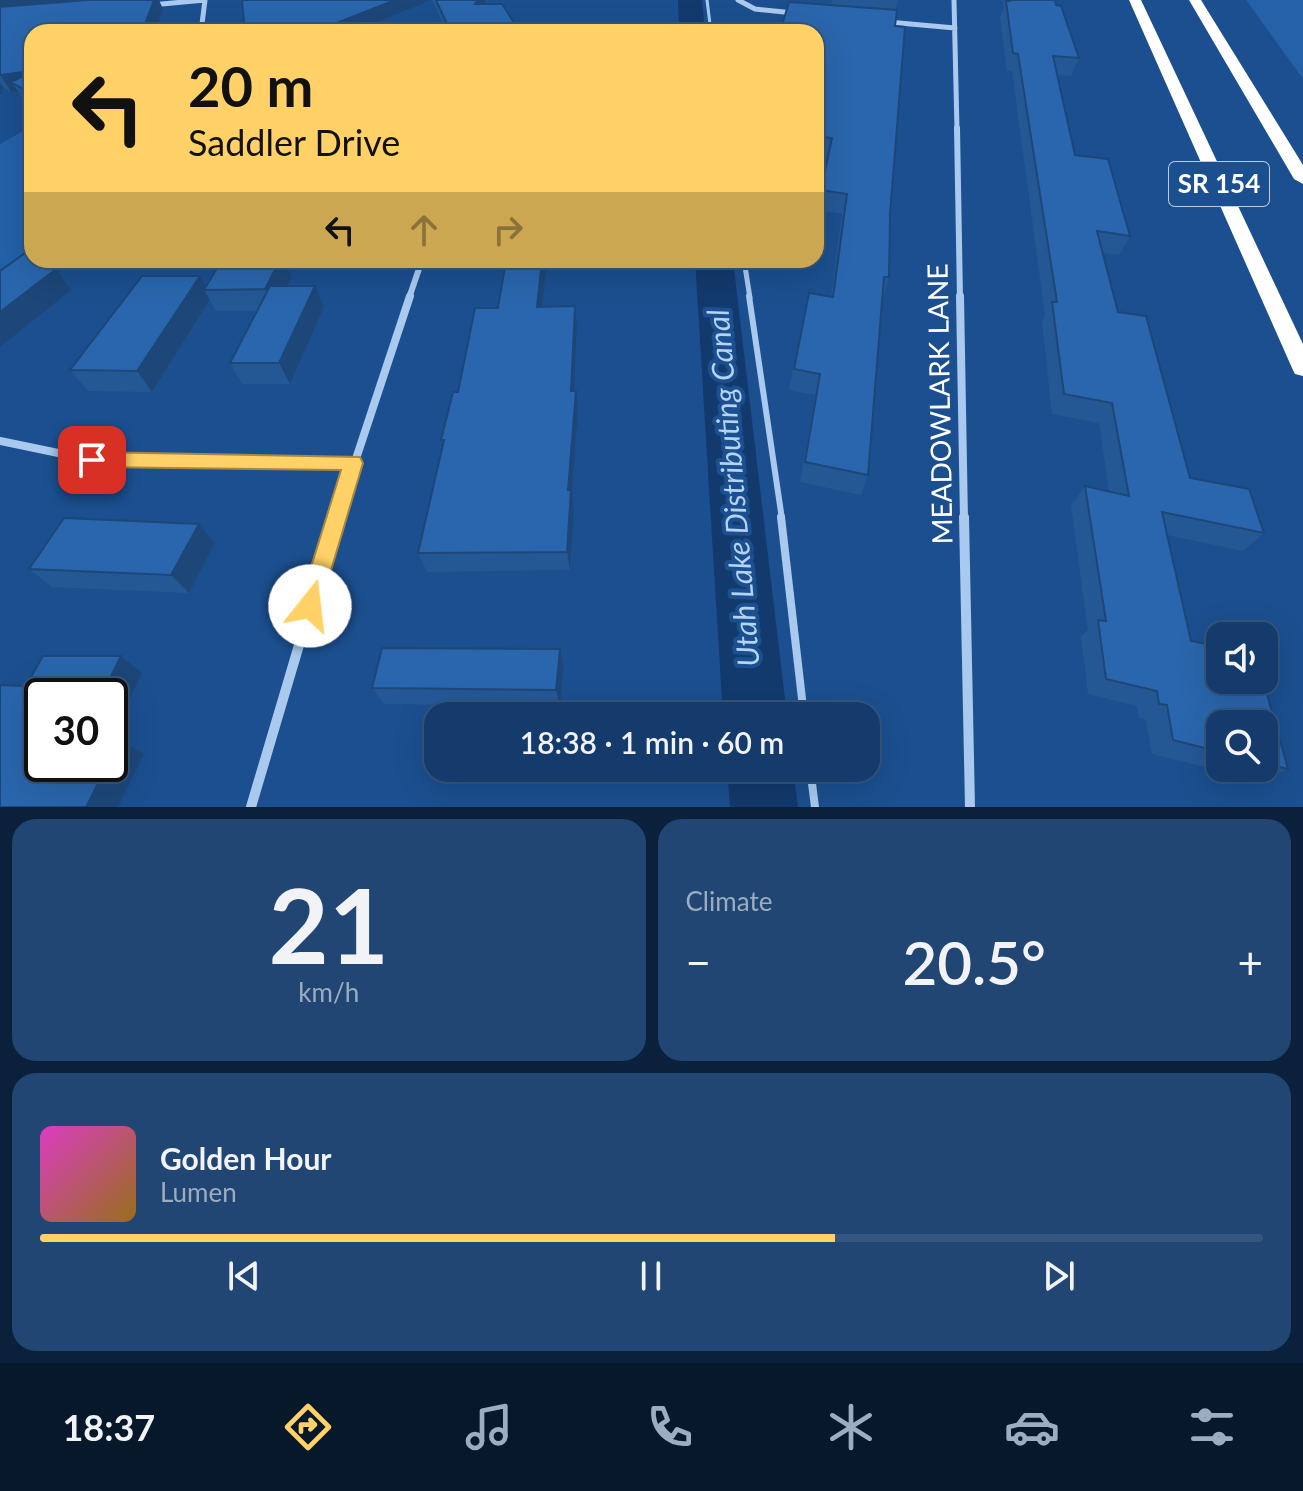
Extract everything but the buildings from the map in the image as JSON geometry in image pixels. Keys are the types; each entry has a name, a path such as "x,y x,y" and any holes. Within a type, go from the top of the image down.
{"highway":[{"name":"SR 154","path":"1135,0 1303,368"},
{"name":"SR 154","path":"1195,0 1303,179"}],"street":[{"path":"150,5 205,0 202,24"},
{"path":"738,0 746,6 799,13"},
{"name":"MEADOWLARK LANE","path":"954,0 970,807"},
{"path":"877,21 955,28"},
{"path":"251,807 353,463 419,268"},
{"path":"0,441 92,460 353,463"}],"lane":[{"path":"707,0 710,24"},
{"path":"745,268 780,504 802,702"},
{"path":"812,782 815,807"}],"shaded area":[{"path":"1246,0 1303,0 1303,79"},
{"path":"24,130 24,268 0,293 0,144"}],"waterway":[{"name":"Utah Lake Distributing Canal","path":"690,0 692,24"},
{"name":"Utah Lake Distributing Canal","path":"715,268 754,702"},
{"name":"Utah Lake Distributing Canal","path":"761,782 764,807"}],"route":[{"path":"92,460 353,463 310,606"}]}
